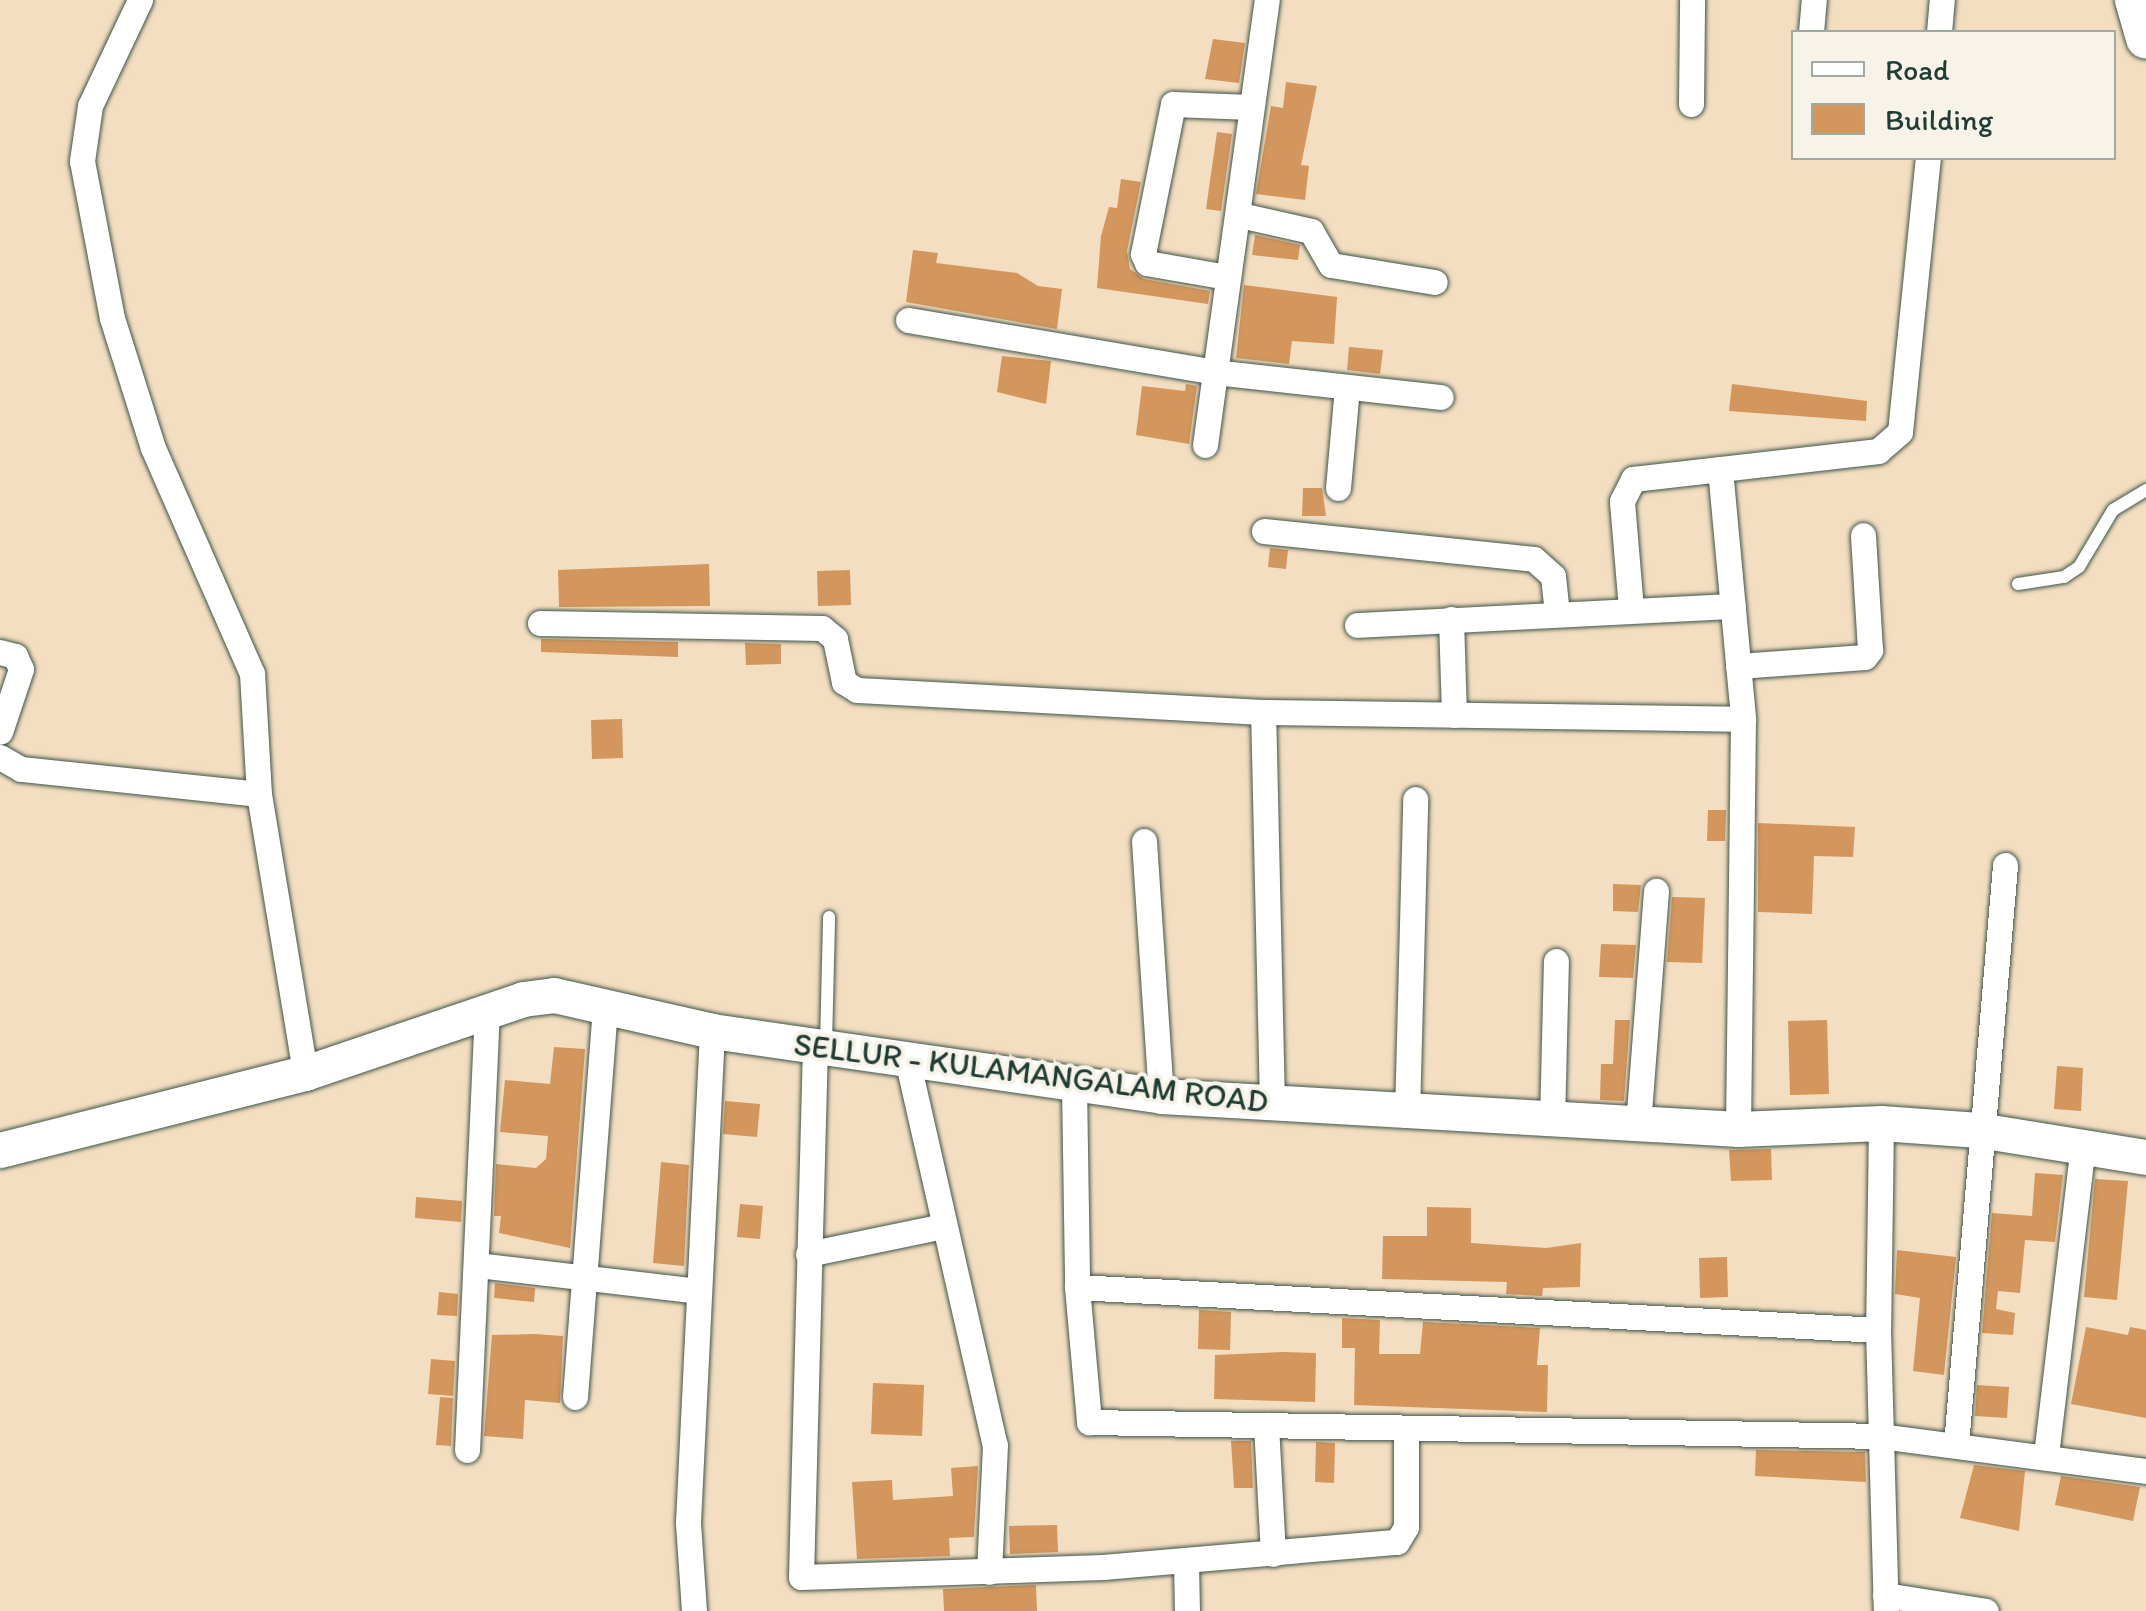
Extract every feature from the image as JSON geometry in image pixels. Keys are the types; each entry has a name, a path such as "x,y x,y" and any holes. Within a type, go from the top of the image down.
{"main road":[{"path":"2135,0 2146,38"},
{"name":"SELLUR - KULAMANGALAM ROAD","path":"0,1150 305,1072 487,1011 554,995 605,1002 712,1031 1161,1096 1406,1115 1738,1129 1881,1123 1979,1130 2146,1158"}],"street":[{"path":"140,0 90,106 82,161 112,318 153,448 252,673 260,794 305,1072"},
{"path":"1204,445 1227,278 1240,215 1267,0"},
{"path":"1691,104 1692,0"},
{"path":"1811,30 1814,0"},
{"path":"1939,30 1942,0"},
{"path":"1227,278 1147,263 1142,254 1173,104 1252,107"},
{"path":"1631,608 1624,488 1633,479 1878,451 1900,432 1928,160"},
{"path":"1240,215 1311,231 1331,265 1435,282"},
{"path":"908,320 1214,372 1442,397"},
{"path":"1338,488 1347,388"},
{"path":"1720,469 1743,720 1738,1129"},
{"path":"1264,532 1534,558 1552,576 1558,613"},
{"path":"1738,666 1866,657 1870,650 1863,535"},
{"path":"1356,624 1732,606"},
{"path":"1450,619 1454,715"},
{"path":"540,623 822,628 835,639 844,682 857,690 1263,712 1743,720"},
{"path":"0,652 15,656 21,669 0,732"},
{"path":"1263,712 1272,1104"},
{"path":"0,757 21,769 260,794"},
{"path":"1406,1115 1415,798"},
{"path":"1144,841 1161,1096"},
{"path":"1956,1444 1979,1130 2005,864"},
{"path":"1638,1125 1656,891"},
{"path":"1552,1122 1556,961"},
{"path":"575,1398 605,1002"},
{"path":"467,1450 487,1011"},
{"path":"694,1611 688,1522 712,1031"},
{"path":"820,1046 808,1254 801,1576 990,1572 1186,1561 1405,1537 1406,1428"},
{"path":"907,1059 998,1464 990,1572"},
{"path":"1074,1085 1077,1286 1088,1422 1880,1436 2046,1454 2146,1471"},
{"path":"1881,1123 1878,1330 1886,1603 1986,1611"},
{"path":"2046,1454 2082,1146"},
{"path":"808,1254 943,1226"},
{"path":"478,1265 698,1291"},
{"path":"1077,1286 1878,1330"},
{"path":"1266,1425 1274,1554"},
{"path":"1186,1561 1188,1611"}],"lane":[{"path":"2018,584 2064,577 2079,567 2112,510 2146,490"},
{"path":"820,1046 829,917"}],"building":[{"path":"1213,39 1245,43 1239,83 1205,79"},
{"path":"1286,82 1317,86 1301,165 1309,166 1305,200 1256,194 1271,106 1283,108"},
{"path":"1217,132 1232,134 1221,211 1206,209"},
{"path":"1121,179 1141,182 1127,251 1130,269 1144,279 1210,291 1208,304 1097,288 1101,236 1109,207 1117,208"},
{"path":"1255,235 1300,245 1298,260 1252,255"},
{"path":"913,250 938,253 936,263 1017,273 1038,286 1062,289 1057,329 906,302"},
{"path":"1244,285 1337,297 1334,344 1292,341 1289,364 1236,358"},
{"path":"1349,347 1383,350 1380,374 1347,370"},
{"path":"1002,356 1051,361 1046,404 997,392"},
{"path":"1186,384 1197,386 1189,444 1136,435 1142,386 1185,391"},
{"path":"1732,384 1867,401 1866,421 1729,411"},
{"path":"1303,488 1322,488 1326,516 1302,516"},
{"path":"1270,548 1288,550 1286,569 1268,567"},
{"path":"709,564 710,606 559,607 558,570"},
{"path":"850,570 851,605 818,606 817,571"},
{"path":"541,639 678,642 678,657 541,652"},
{"path":"745,643 781,644 781,664 746,665"},
{"path":"622,719 623,758 592,759 591,720"},
{"path":"1708,810 1726,810 1725,841 1707,841"},
{"path":"1758,823 1855,827 1853,857 1814,856 1812,914 1758,912"},
{"path":"1613,884 1641,885 1638,912 1613,911"},
{"path":"1672,897 1705,898 1702,963 1667,962"},
{"path":"1601,944 1636,945 1633,978 1599,977"},
{"path":"1615,1020 1630,1020 1624,1101 1600,1100 1601,1064 1613,1064"},
{"path":"1827,1020 1829,1094 1790,1095 1788,1021"},
{"path":"554,1047 585,1049 570,1248 499,1233 501,1216 494,1216 496,1164 536,1168 546,1159 548,1136 500,1132 505,1080 550,1084"},
{"path":"2057,1066 2083,1068 2081,1111 2054,1109"},
{"path":"725,1101 760,1104 757,1137 723,1134"},
{"path":"1771,1149 1772,1180 1731,1181 1729,1150"},
{"path":"661,1162 689,1165 684,1266 653,1263"},
{"path":"2035,1173 2063,1175 2055,1242 2025,1240 2020,1293 1998,1291 1996,1309 2015,1313 2013,1335 1982,1333 1992,1213 2032,1216"},
{"path":"2095,1179 2128,1181 2117,1300 2084,1297"},
{"path":"416,1197 462,1201 461,1222 415,1218"},
{"path":"740,1204 763,1206 760,1239 737,1237"},
{"path":"1427,1207 1471,1208 1471,1243 1546,1248 1581,1243 1580,1287 1543,1288 1542,1296 1506,1294 1507,1282 1382,1279 1383,1236 1427,1236"},
{"path":"1897,1250 1956,1257 1944,1375 1913,1371 1920,1298 1895,1294"},
{"path":"1727,1257 1728,1297 1700,1298 1699,1258"},
{"path":"495,1283 535,1288 534,1302 494,1298"},
{"path":"439,1292 458,1294 457,1316 437,1315"},
{"path":"1199,1310 1231,1312 1230,1350 1198,1349"},
{"path":"1342,1318 1380,1320 1379,1354 1420,1354 1423,1322 1540,1328 1537,1365 1548,1365 1547,1412 1354,1405 1355,1348 1342,1348"},
{"path":"2086,1327 2128,1335 2130,1327 2146,1330 2146,1418 2071,1404"},
{"path":"492,1335 563,1336 560,1403 525,1400 523,1439 484,1436"},
{"path":"1316,1353 1315,1402 1214,1399 1215,1355"},
{"path":"431,1359 455,1361 453,1396 428,1394"},
{"path":"873,1383 924,1385 922,1436 871,1434"},
{"path":"1977,1385 2009,1387 2007,1418 1975,1416"},
{"path":"440,1397 453,1398 451,1446 436,1445"},
{"path":"1231,1441 1251,1441 1253,1488 1234,1488"},
{"path":"1316,1442 1335,1443 1334,1483 1315,1482"},
{"path":"1756,1450 1865,1452 1866,1482 1755,1476"},
{"path":"1974,1465 2025,1471 2019,1531 1960,1518"},
{"path":"978,1466 974,1537 949,1538 950,1556 857,1559 852,1482 892,1480 893,1500 953,1496 951,1468"},
{"path":"2061,1476 2140,1487 2133,1521 2055,1505"},
{"path":"1057,1525 1058,1552 1010,1554 1009,1526"},
{"path":"1036,1585 1037,1611 944,1611 943,1589"}]}
